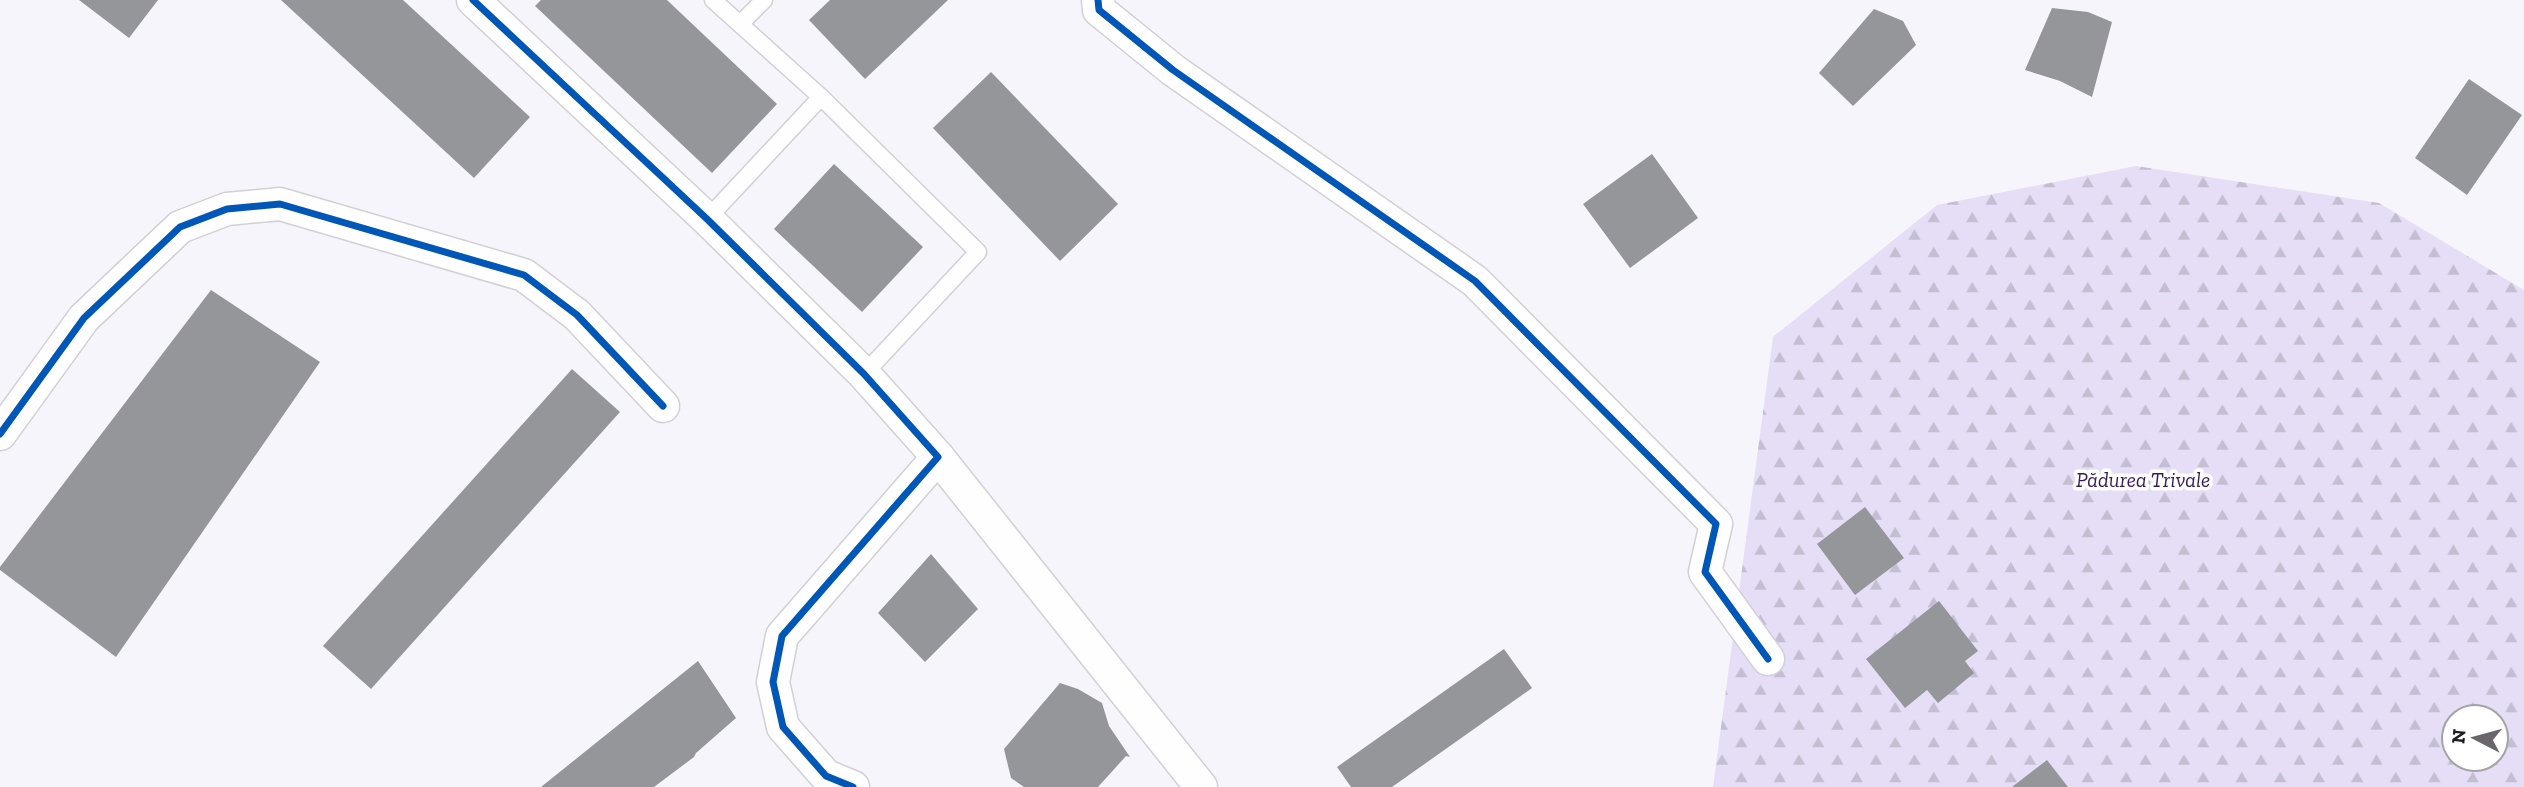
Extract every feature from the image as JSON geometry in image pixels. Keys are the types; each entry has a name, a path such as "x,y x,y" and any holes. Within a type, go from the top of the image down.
{"street":[{"path":"1098,0 1099,10 1173,70 1475,281 1716,524 1705,572 1768,659"},
{"path":"485,4 864,374 937,457 1201,787"},
{"path":"0,434 85,318 180,226 227,209 280,204 524,275 577,315 663,406"},
{"path":"853,787 827,776 783,727 773,682 782,636 937,457"}],"lane":[{"path":"713,0 821,97 978,252 864,374"},
{"path":"740,24 764,0"},
{"path":"707,219 821,97"}],"green space":[{"name":"Pădurea Trivale","path":"2136,166 2379,203 2524,290 2524,787 1713,787 1773,337 1937,205"}],"building":[{"path":"79,0 158,0 129,38"},
{"path":"281,0 403,0 530,117 474,178"},
{"path":"541,0 667,0 777,104 712,173 535,6"},
{"path":"830,0 948,0 865,79 809,20"},
{"path":"2052,8 2088,12 2112,22 2092,97 2060,81 2025,70"},
{"path":"1874,9 1903,21 1916,45 1853,106 1819,73"},
{"path":"991,72 1118,204 1060,261 933,128"},
{"path":"2469,79 2522,115 2467,195 2415,158"},
{"path":"1652,154 1698,218 1630,268 1583,204"},
{"path":"834,164 923,247 862,312 774,229"},
{"path":"211,290 320,362 116,657 0,570 0,567"},
{"path":"572,369 620,412 371,689 323,646"},
{"path":"1865,507 1904,558 1855,595 1817,544"},
{"path":"931,554 978,609 925,662 878,613"},
{"path":"1939,601 1978,651 1965,661 1974,673 1938,703 1927,690 1905,708 1866,659"},
{"path":"1504,649 1532,688 1392,787 1351,787 1337,767"},
{"path":"698,661 736,718 694,757 654,787 541,787"},
{"path":"1060,683 1078,689 1102,703 1109,726 1130,757 1126,756 1098,787 1024,787 1011,778 1004,749"},
{"path":"2047,760 2068,787 2012,787"}],"cycle path":[{"path":"473,0 707,219 864,374 938,457 782,636 773,682 783,727 826,776 853,787"},
{"path":"1098,0 1099,10 1173,70 1475,281 1716,524 1705,572 1768,659"},
{"path":"0,434 84,318 180,227 227,209 280,204 524,275 577,315 663,406"}]}
